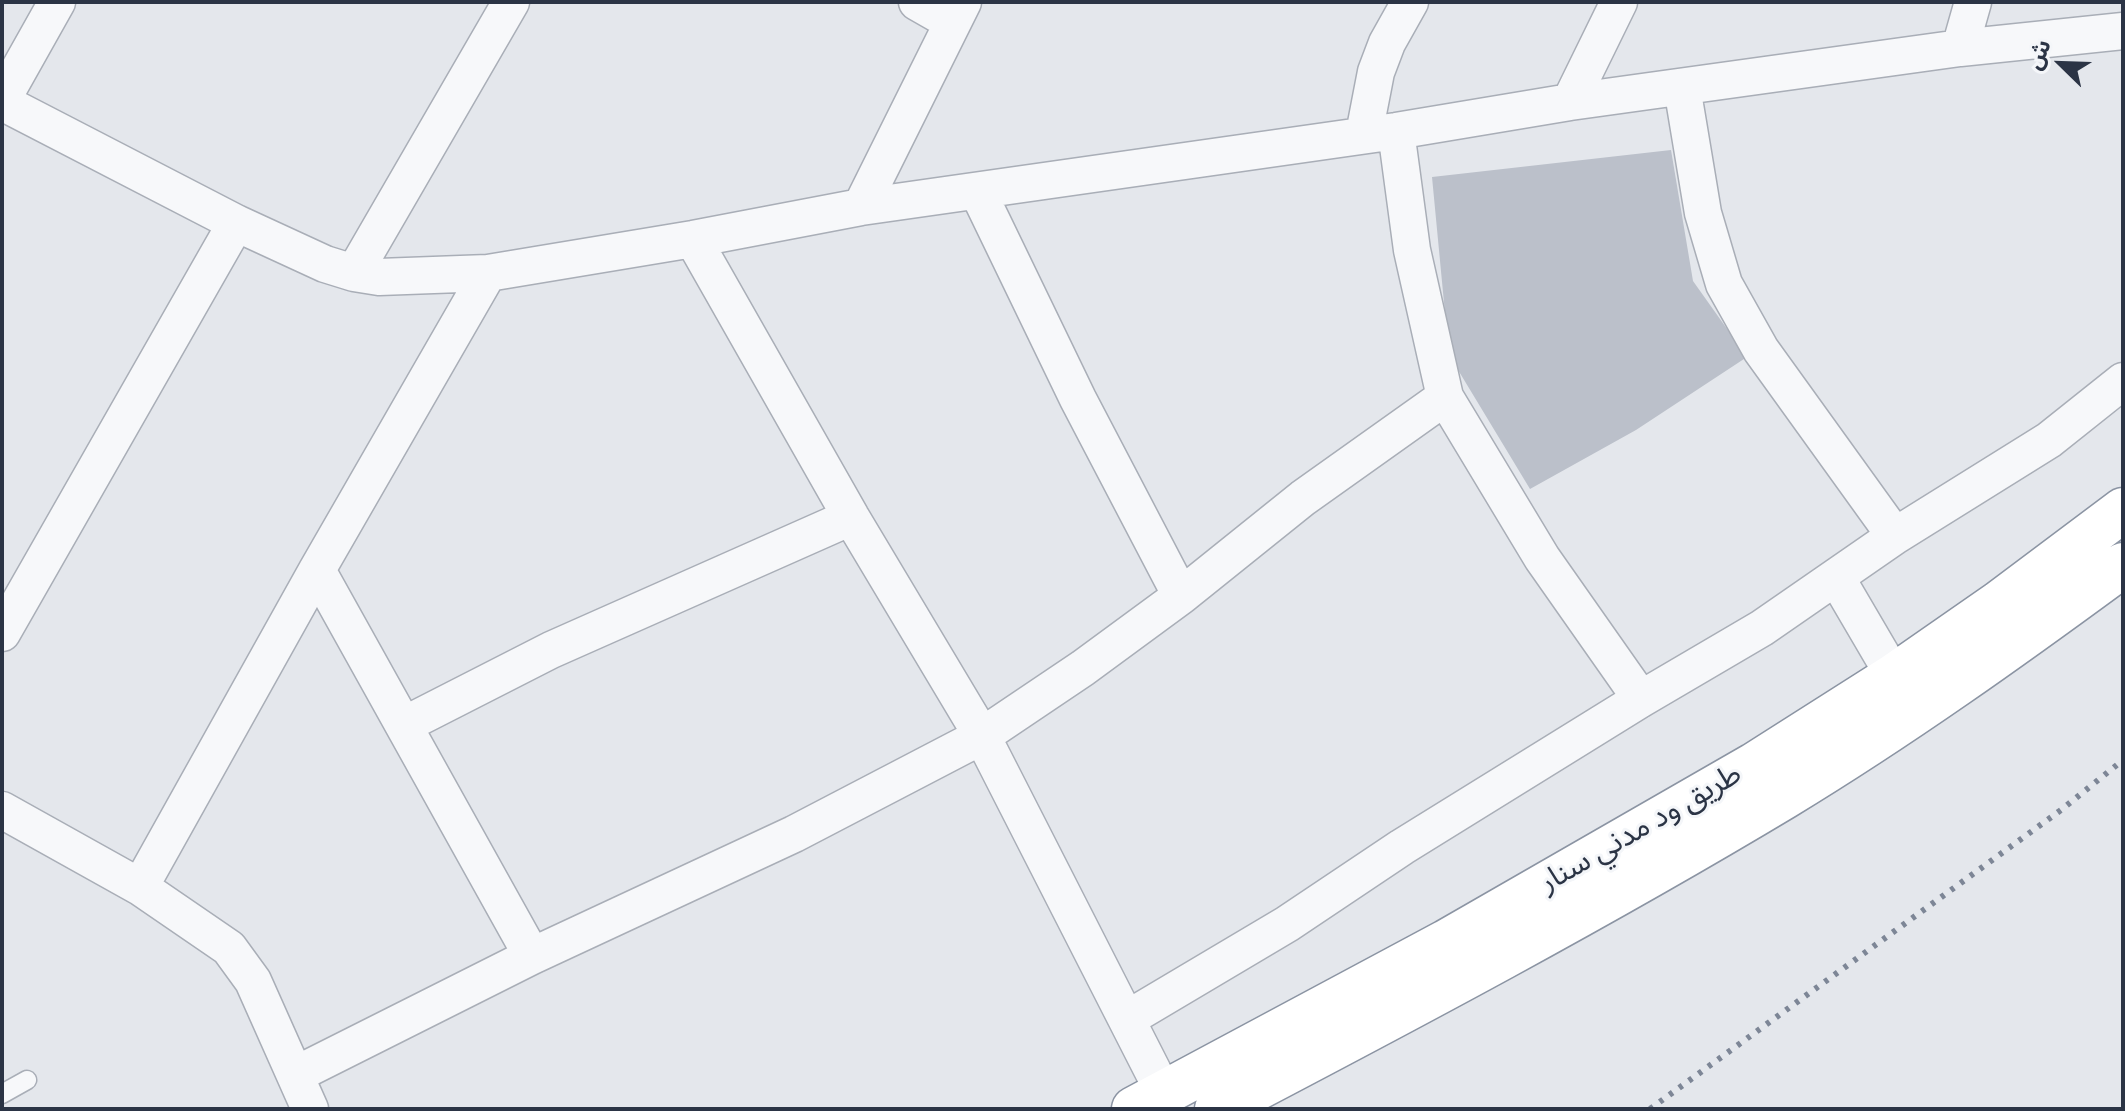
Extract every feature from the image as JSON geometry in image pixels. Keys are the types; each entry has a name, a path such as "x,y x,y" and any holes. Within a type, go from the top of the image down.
{"highway":[{"name":"طريق ود مدني سنار","path":"1149,1101 1473,926 1754,765 1894,676 2123,510"},
{"name":"طريق ود مدني سنار","path":"1217,1109 1473,974 1784,796 1916,712 2123,565"}],"street":[{"path":"57,2 2,101 236,223 325,264 379,277 488,273 861,207 1570,102 1960,48 2123,31"},
{"path":"354,273 511,2"},
{"path":"861,207 958,12 917,2"},
{"path":"1410,2 1387,43 1376,72 1380,132 1412,250 1445,397 1542,558 1641,699"},
{"path":"1570,102 1619,2"},
{"path":"1960,48 1973,2"},
{"path":"1682,87 1703,213 1724,284 1761,350 1895,536"},
{"path":"978,192 1078,399 1181,596"},
{"path":"2,633 236,223"},
{"path":"693,239 851,517 982,736 1127,1019 1149,1101"},
{"path":"140,887 488,273"},
{"path":"1127,1019 1287,924 1402,847 1762,628 1895,536 2049,440 2123,381"},
{"path":"295,1075 532,956 794,834 982,736 1083,668 1181,596 1303,498 1445,397"},
{"path":"404,725 551,650 851,517"},
{"path":"317,570 532,956"},
{"path":"1836,577 1894,676"},
{"path":"2,810 140,887 229,948 253,981 310,1109"}],"lane":[{"path":"2,1094 27,1080"}],"building":[{"path":"1671,150 1693,281 1747,357 1636,430 1530,489 1449,355 1432,177"}],"railway":[{"path":"1650,1109 2061,810 2123,760"}]}
